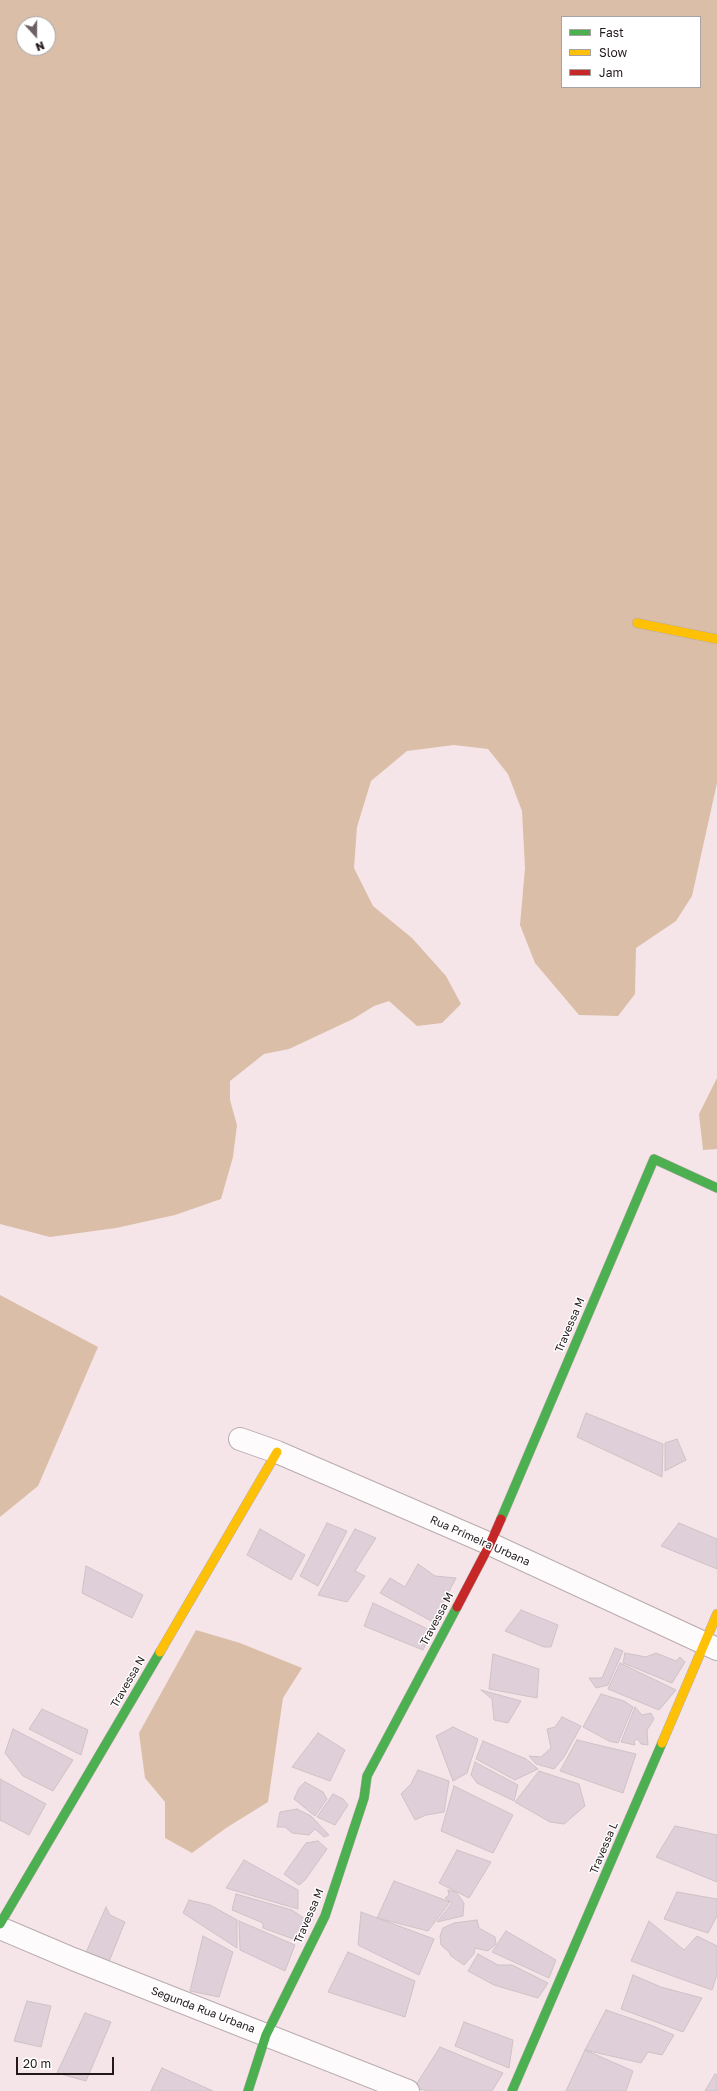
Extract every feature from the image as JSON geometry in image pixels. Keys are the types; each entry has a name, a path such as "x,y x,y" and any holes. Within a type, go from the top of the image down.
{"street":[{"path":"637,623 717,638"},
{"name":"Travessa M","path":"248,2091 266,2035 325,1916 364,1798 367,1776 490,1544 654,1159 717,1188"},
{"name":"Rua Primeira Urbana","path":"240,1439 277,1452 490,1544 711,1647"},
{"name":"Travessa N","path":"0,1924 277,1452"},
{"name":"Travessa L","path":"512,2091 711,1647 717,1614"},
{"name":"Segunda Rua Urbana","path":"0,1928 73,1959 408,2091"}],"shaded area":[{"path":"0,0 717,0 717,783 692,896 676,921 636,948 635,994 618,1016 579,1015 535,963 520,925 525,868 522,811 508,774 488,749 454,745 407,751 371,781 357,827 354,868 373,906 412,938 446,976 461,1004 442,1023 417,1026 389,1001 374,1006 353,1019 289,1049 264,1054 230,1081 230,1100 237,1125 233,1157 221,1199 175,1215 116,1228 50,1237 0,1224"},
{"path":"717,1078 717,1149 703,1150 699,1114"},
{"path":"0,1295 98,1347 38,1486 0,1517"},
{"path":"196,1630 240,1643 302,1668 283,1698 268,1802 226,1828 192,1853 165,1838 165,1802 145,1778 139,1733"}],"building":[{"path":"586,1413 663,1444 662,1477 577,1437"},
{"path":"677,1439 686,1460 665,1471 665,1443"},
{"path":"327,1523 347,1531 318,1586 300,1576"},
{"path":"679,1523 717,1539 717,1569 661,1546"},
{"path":"260,1529 305,1555 291,1580 247,1555"},
{"path":"355,1529 376,1538 355,1571 365,1576 347,1602 318,1595"},
{"path":"418,1564 435,1576 456,1578 433,1622 380,1593 390,1578 405,1587"},
{"path":"86,1566 143,1595 132,1618 82,1593"},
{"path":"373,1603 432,1631 423,1650 364,1626"},
{"path":"521,1610 558,1625 551,1647 544,1647 505,1631"},
{"path":"615,1648 623,1651 608,1685 596,1688 589,1678 602,1678"},
{"path":"625,1653 646,1657 656,1653 676,1661 680,1657 685,1662 672,1683 623,1663"},
{"path":"493,1654 539,1669 537,1698 489,1689"},
{"path":"620,1663 676,1690 659,1710 608,1689"},
{"path":"481,1690 521,1701 508,1723 494,1720 492,1699"},
{"path":"601,1694 624,1701 633,1707 618,1743 609,1741 583,1727"},
{"path":"635,1707 642,1715 651,1713 654,1719 647,1730 648,1745 641,1744 638,1739 634,1741 635,1745 621,1742"},
{"path":"42,1709 88,1730 81,1755 29,1729"},
{"path":"562,1717 581,1726 564,1757 554,1769 536,1764 529,1756 541,1757 551,1748 547,1729 555,1727"},
{"path":"453,1727 478,1739 467,1773 453,1781 436,1736"},
{"path":"13,1729 73,1760 53,1791 23,1776 5,1753"},
{"path":"318,1733 345,1750 330,1781 292,1767"},
{"path":"577,1740 636,1754 623,1793 560,1771"},
{"path":"483,1741 526,1759 538,1769 515,1780 476,1759"},
{"path":"475,1762 518,1785 514,1801 477,1783 471,1775"},
{"path":"418,1770 449,1781 444,1812 426,1815 415,1820 401,1794 411,1784"},
{"path":"539,1771 579,1784 585,1806 564,1824 550,1822 515,1802"},
{"path":"0,1779 46,1804 29,1835 0,1820"},
{"path":"305,1782 323,1792 327,1799 315,1816 294,1799 299,1788"},
{"path":"454,1786 513,1815 493,1853 441,1831"},
{"path":"333,1794 343,1799 348,1805 335,1825 317,1817"},
{"path":"297,1809 311,1816 329,1835 324,1837 315,1829 309,1835 292,1833 285,1827 277,1827 280,1812"},
{"path":"675,1826 717,1835 717,1882 656,1857"},
{"path":"318,1841 327,1849 305,1880 299,1885 284,1874 306,1843"},
{"path":"457,1850 491,1862 469,1898 439,1883"},
{"path":"244,1860 298,1890 298,1909 226,1888"},
{"path":"394,1881 450,1902 428,1931 377,1918"},
{"path":"448,1890 456,1892 464,1903 463,1916 437,1922 452,1903 445,1898 449,1895"},
{"path":"677,1892 717,1899 717,1916 708,1933 664,1919"},
{"path":"236,1894 292,1910 308,1921 299,1941 263,1928 263,1923 232,1910"},
{"path":"189,1900 210,1905 237,1920 237,1948 183,1913"},
{"path":"106,1907 110,1915 125,1922 106,1969 84,1957"},
{"path":"361,1912 434,1939 419,1975 358,1945"},
{"path":"477,1920 479,1928 495,1937 496,1944 488,1951 475,1948 474,1954 464,1965 451,1956 449,1952 441,1945 440,1936 443,1928 454,1923"},
{"path":"239,1921 295,1945 285,1971 240,1950"},
{"path":"649,1921 684,1950 697,1936 717,1946 717,1974 712,1990 631,1961"},
{"path":"506,1931 556,1960 549,1978 492,1952"},
{"path":"203,1936 233,1952 219,1997 190,1991"},
{"path":"348,1952 415,1981 405,2017 328,1992"},
{"path":"478,1954 498,1965 512,1965 548,1983 538,1998 494,1985 468,1971"},
{"path":"633,1975 661,1987 702,1998 683,2032 621,2009"},
{"path":"27,2001 51,2006 41,2047 14,2041"},
{"path":"606,2010 653,2026 674,2035 662,2055 648,2052 641,2063 585,2050"},
{"path":"85,2013 111,2022 86,2081 57,2073"},
{"path":"464,2022 513,2040 509,2068 455,2046"},
{"path":"440,2047 503,2073 492,2091 429,2091 414,2088"},
{"path":"585,2050 633,2071 626,2091 566,2091"},
{"path":"162,2068 213,2091 151,2091"},
{"path":"715,2074 717,2075 717,2091 705,2091"}],"traffic: fast":[{"path":"501,1519 654,1159 717,1188"},
{"path":"248,2091 266,2035 325,1916 364,1798 367,1776 457,1607"},
{"path":"0,1924 160,1652"},
{"path":"512,2091 662,1743"}],"traffic: slow":[{"path":"637,623 717,639"},
{"path":"160,1652 277,1452"},
{"path":"662,1743 717,1614"}],"traffic: jam":[{"path":"457,1607 490,1544 501,1519"}]}
